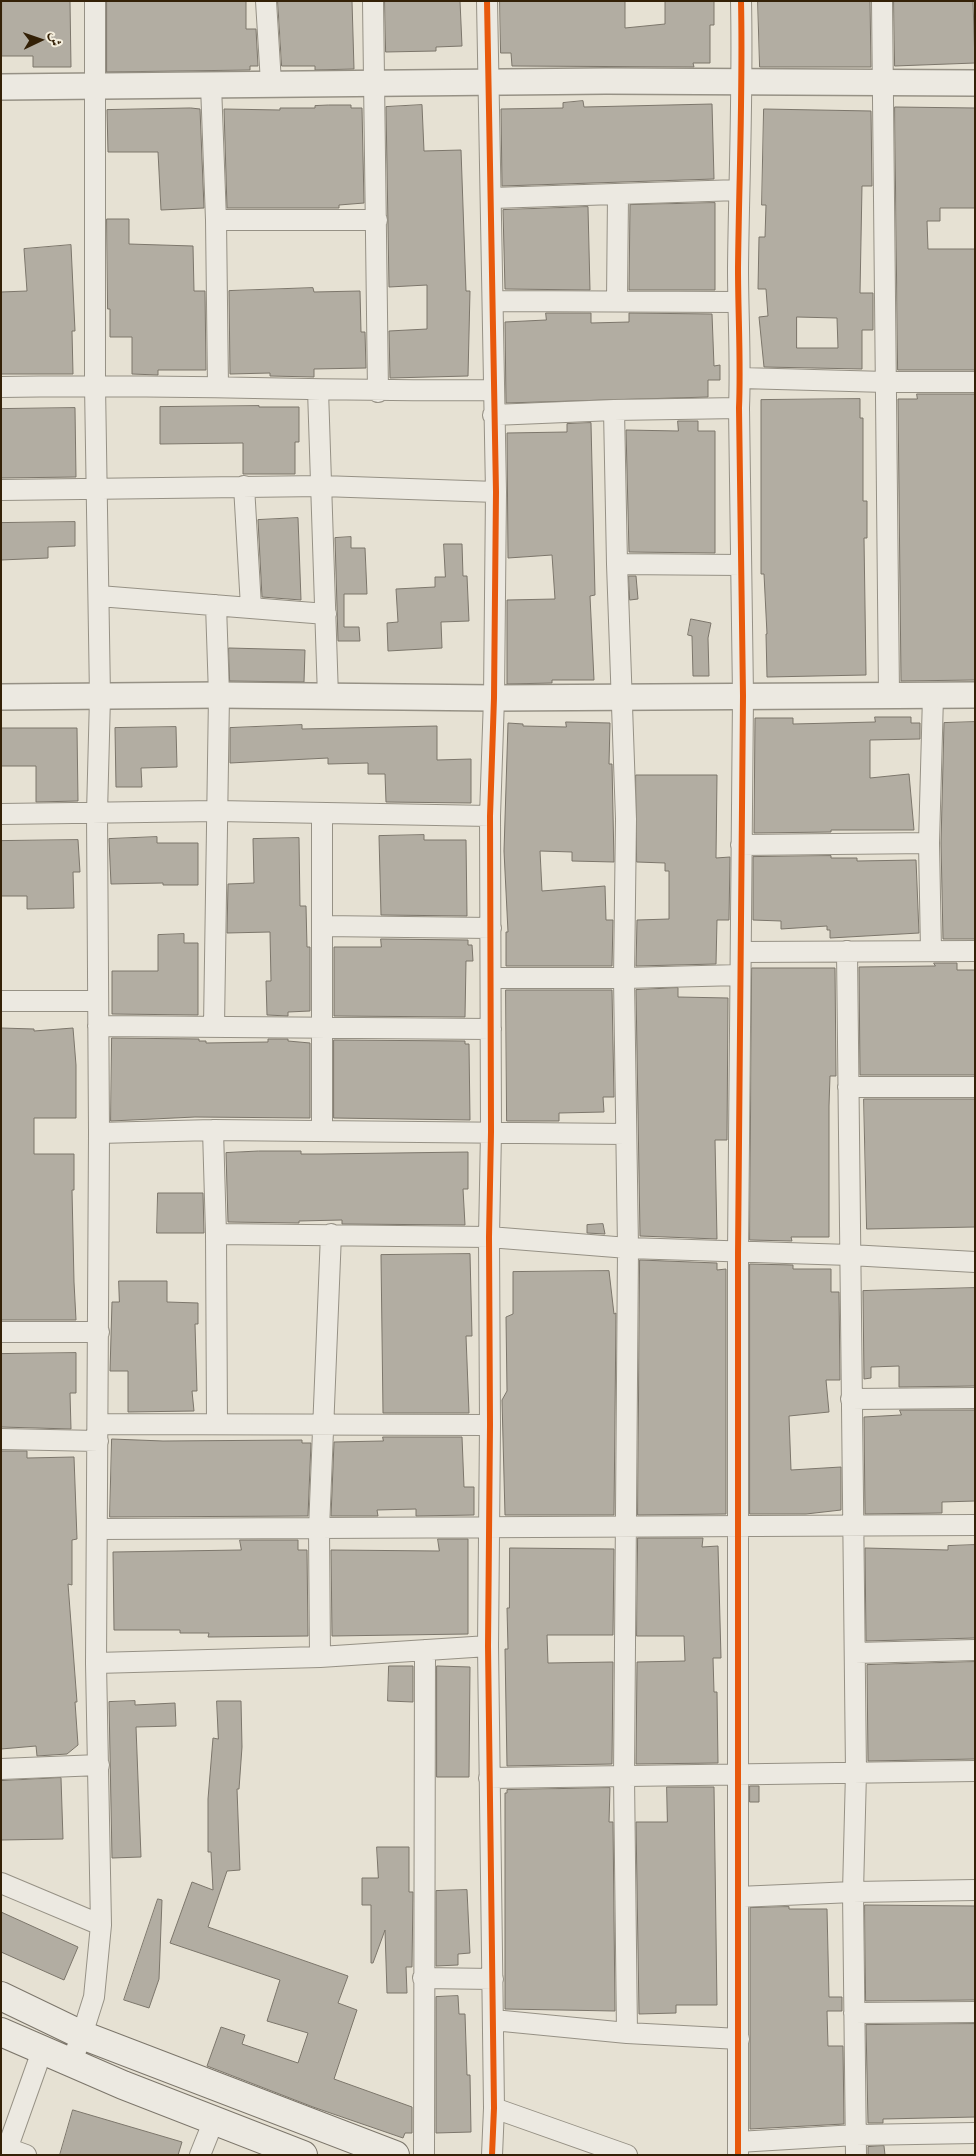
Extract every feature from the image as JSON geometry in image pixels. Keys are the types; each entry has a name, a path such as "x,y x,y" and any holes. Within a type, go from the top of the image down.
{"main road":[{"path":"1,1996 82,2034 395,2155"},
{"path":"1,2032 42,2051 303,2155"}],"street":[{"path":"71,2062 82,2034 96,1982 101,1925 96,1663 99,1132 96,813 100,696 95,385 95,1"},
{"path":"266,1 271,83"},
{"path":"373,1 372,83 377,220 378,392"},
{"path":"487,1 492,198 493,415 496,492 494,698 490,816 492,1028 489,1237 490,1527 488,1646 493,1978 494,2108 492,2155"},
{"path":"741,1 743,82 739,190 738,302 741,378 739,408 743,696 738,1253 738,2148 856,2145 975,2133"},
{"path":"882,1 881,82 890,695"},
{"path":"1,87 95,88 271,83 489,82 975,83"},
{"path":"211,85 216,220 218,387"},
{"path":"492,198 739,190"},
{"path":"618,194 618,301"},
{"path":"216,220 377,220"},
{"path":"493,300 738,302"},
{"path":"741,378 886,382 975,382"},
{"path":"1,387 95,385 378,392 493,390"},
{"path":"318,390 328,697"},
{"path":"493,415 614,410 739,408"},
{"path":"614,410 617,564 626,819 624,978 628,1248 624,1776 627,2033"},
{"path":"244,486 251,607"},
{"path":"1,490 322,486 496,492"},
{"path":"617,564 741,565"},
{"path":"98,596 326,614"},
{"path":"214,1026 219,695 216,605"},
{"path":"1,697 219,695 494,698 975,695"},
{"path":"931,951 930,843 933,696"},
{"path":"1,814 216,811 490,816"},
{"path":"322,813 322,1130"},
{"path":"741,845 930,843"},
{"path":"322,926 491,928"},
{"path":"847,951 856,1772 853,1892 856,2145"},
{"path":"741,952 975,951"},
{"path":"492,978 624,978 740,975"},
{"path":"1,1001 98,1000"},
{"path":"98,1026 492,1028"},
{"path":"848,1087 975,1087"},
{"path":"213,1130 216,1234 217,1423"},
{"path":"99,1132 322,1130 626,1134"},
{"path":"216,1234 489,1237 628,1248 738,1253 850,1255 975,1262"},
{"path":"320,1657 319,1529 331,1234"},
{"path":"1,1332 99,1332"},
{"path":"851,1399 975,1398"},
{"path":"1,1439 217,1423 490,1425"},
{"path":"98,1529 975,1525"},
{"path":"96,1663 320,1657 488,1646"},
{"path":"424,2155 425,1650"},
{"path":"855,1653 975,1650"},
{"path":"1,1769 99,1765"},
{"path":"489,1778 975,1771"},
{"path":"2,1884 101,1925"},
{"path":"738,1897 853,1892 975,1890"},
{"path":"423,1978 493,1978"},
{"path":"854,2012 975,2012"},
{"path":"493,2020 627,2033 739,2039"},
{"path":"10,2151 42,2051"},
{"path":"494,2108 627,2155"},
{"path":"200,2155 214,2120"}],"building":[{"path":"2,1 70,1 71,67 33,67 33,56 2,56"},
{"path":"107,1 246,1 246,29 256,29 258,66 250,66 250,70 107,72"},
{"path":"278,1 352,1 354,69 315,70 315,66 282,66"},
{"path":"385,1 460,1 462,46 436,47 436,51 386,52"},
{"path":"500,1 625,1 625,28 665,24 665,1 714,1 714,25 710,25 710,63 693,63 694,67 512,66 511,53 501,53"},
{"path":"758,1 870,1 871,67 760,67"},
{"path":"894,1 973,1 975,63 895,66"},
{"path":"583,101 584,107 712,104 714,179 502,186 501,109 563,108 563,103"},
{"path":"351,105 351,108 362,108 364,203 339,205 339,208 227,208 224,109 280,110 280,108 315,108 315,106"},
{"path":"422,105 424,151 461,150 466,291 470,291 468,376 390,378 389,331 427,329 427,285 389,287 386,107"},
{"path":"895,107 975,108 975,208 940,208 940,221 927,221 928,249 975,249 975,370 898,370"},
{"path":"200,109 204,208 161,210 158,152 108,152 107,110"},
{"path":"764,109 871,111 872,186 862,186 860,293 873,293 873,330 862,330 862,369 764,367 759,317 768,316 766,289 758,289 759,237 765,237 766,205 762,205","holes":["797,317 837,318 838,348 797,348"]},
{"path":"715,203 715,290 629,290 630,205"},
{"path":"588,207 590,290 505,289 503,210"},
{"path":"107,219 129,219 129,244 193,246 194,291 205,291 206,370 158,370 158,375 132,374 132,337 110,337"},
{"path":"71,245 75,331 72,331 73,374 1,374 1,292 27,291 24,249"},
{"path":"313,288 314,292 360,291 361,332 365,332 366,368 314,369 314,377 270,376 270,373 230,374 229,291"},
{"path":"546,313 591,313 591,323 629,322 629,313 712,314 714,366 720,365 720,380 708,380 708,397 506,403 505,322 546,320"},
{"path":"917,394 975,394 975,680 901,681 898,399 917,399"},
{"path":"860,399 860,418 863,418 863,501 867,501 867,538 864,538 866,675 767,677 764,574 761,574 761,400"},
{"path":"160,407 299,407 299,442 295,442 295,474 243,474 243,443 160,444"},
{"path":"75,408 76,477 1,478 1,409"},
{"path":"678,421 698,421 698,431 715,431 715,553 629,552 626,430 678,431"},
{"path":"591,423 595,595 590,596 594,680 552,680 552,683 507,684 507,600 555,599 552,555 508,558 507,433 567,432 567,424"},
{"path":"298,518 301,600 262,597 258,520"},
{"path":"75,522 75,546 48,547 48,558 1,560 1,523"},
{"path":"351,537 351,548 365,548 367,594 344,594 344,627 359,627 360,641 338,641 335,538"},
{"path":"444,544 462,544 463,576 467,576 469,621 441,622 442,648 388,651 387,623 398,622 396,589 435,587 435,577 445,577"},
{"path":"629,576 636,576 638,599 630,600"},
{"path":"691,619 711,623 708,638 709,676 693,676 692,636 688,635"},
{"path":"229,648 305,650 304,682 230,681"},
{"path":"875,717 911,717 911,723 920,723 920,739 870,740 870,778 909,774 914,830 831,830 831,832 754,833 755,718 793,718 793,724 875,722"},
{"path":"566,722 610,723 609,764 612,764 614,862 572,861 572,852 540,851 542,891 605,886 606,920 613,920 612,966 506,966 506,932 508,932 504,851 508,723 523,724 523,726 566,727"},
{"path":"975,722 975,939 943,939 941,843 944,723"},
{"path":"302,725 302,729 437,726 437,760 471,759 471,803 386,802 385,774 368,774 368,763 328,764 328,758 230,763 230,728"},
{"path":"176,727 177,767 141,768 142,787 116,787 115,728"},
{"path":"1,728 77,728 78,801 36,802 36,766 1,766"},
{"path":"636,775 717,775 716,858 730,857 729,920 717,920 716,964 636,966 637,920 669,919 669,871 665,871 665,863 637,862"},
{"path":"424,835 424,840 466,840 467,916 381,915 379,836"},
{"path":"157,837 157,843 198,843 198,885 163,885 163,883 111,884 109,839"},
{"path":"299,838 300,906 306,906 307,947 310,947 310,1011 288,1012 288,1016 267,1015 266,981 271,981 270,932 227,933 228,884 254,883 253,839"},
{"path":"78,840 80,872 73,872 74,908 27,909 27,896 1,896 1,841"},
{"path":"831,856 831,858 857,858 857,861 916,860 919,933 830,938 830,930 827,930 827,926 781,929 781,921 753,920 753,857"},
{"path":"184,934 184,943 198,943 198,1015 112,1014 112,971 158,971 158,935"},
{"path":"381,939 468,940 468,945 472,945 473,961 466,961 465,1017 334,1016 334,947 381,947"},
{"path":"934,963 957,963 957,970 975,970 975,1075 860,1075 859,967 935,966"},
{"path":"752,968 835,968 836,1076 830,1076 829,1237 791,1237 792,1241 750,1240"},
{"path":"678,988 678,997 728,998 727,1140 715,1140 717,1239 640,1236 636,990"},
{"path":"506,990 612,990 614,1097 603,1097 604,1112 559,1113 559,1121 507,1121"},
{"path":"1,1028 34,1029 34,1031 73,1028 76,1065 76,1118 34,1118 34,1154 74,1154 74,1190 72,1190 76,1320 1,1320"},
{"path":"112,1038 199,1039 199,1041 206,1041 206,1043 268,1042 268,1039 288,1039 288,1041 310,1043 310,1118 195,1117 111,1121"},
{"path":"334,1040 465,1041 465,1044 469,1044 470,1120 334,1118"},
{"path":"864,1099 975,1099 975,1227 867,1229"},
{"path":"301,1151 301,1154 468,1152 468,1189 463,1189 465,1225 342,1224 342,1220 299,1221 299,1223 228,1222 226,1153"},
{"path":"158,1193 203,1193 204,1233 157,1233"},
{"path":"603,1224 605,1234 587,1233 587,1225"},
{"path":"470,1254 472,1336 466,1336 469,1413 383,1413 381,1255"},
{"path":"640,1260 717,1263 717,1270 726,1269 726,1514 638,1515"},
{"path":"750,1264 793,1265 793,1269 831,1269 831,1292 839,1292 840,1380 826,1380 829,1412 789,1416 791,1470 841,1467 841,1510 806,1514 750,1514"},
{"path":"609,1271 614,1314 616,1313 614,1515 505,1515 502,1400 507,1391 506,1317 513,1314 513,1272"},
{"path":"119,1281 167,1281 167,1302 198,1303 198,1324 195,1324 197,1391 192,1391 194,1411 128,1412 128,1371 110,1371 112,1302 119,1302"},
{"path":"975,1288 975,1386 899,1387 899,1366 871,1367 871,1378 864,1379 863,1291"},
{"path":"76,1353 76,1393 70,1393 71,1429 1,1427 1,1354"},
{"path":"900,1410 975,1410 975,1501 942,1502 942,1513 865,1514 864,1417 901,1415"},
{"path":"383,1437 462,1437 464,1487 474,1487 474,1515 416,1516 416,1509 377,1510 378,1516 331,1516 334,1442 383,1441"},
{"path":"112,1439 163,1441 302,1440 302,1443 311,1443 308,1516 110,1517"},
{"path":"1,1451 27,1451 27,1458 74,1457 77,1539 72,1540 72,1585 68,1584 77,1702 75,1702 78,1745 67,1754 37,1756 36,1746 1,1749"},
{"path":"638,1538 703,1538 702,1547 718,1546 721,1658 713,1658 714,1692 717,1692 718,1763 636,1764 637,1662 685,1661 684,1636 637,1636"},
{"path":"438,1539 468,1539 468,1634 332,1636 331,1550 439,1551"},
{"path":"240,1540 298,1540 298,1550 307,1550 308,1636 208,1637 209,1633 180,1633 180,1630 114,1630 113,1552 241,1550"},
{"path":"975,1545 975,1638 866,1641 865,1548 948,1550 948,1546"},
{"path":"510,1548 614,1549 613,1635 547,1635 548,1663 613,1662 612,1764 507,1766 505,1649 508,1649 507,1608 509,1608"},
{"path":"975,1662 975,1759 868,1761 867,1665"},
{"path":"389,1666 413,1666 413,1702 388,1701"},
{"path":"437,1666 470,1667 469,1777 437,1777"},
{"path":"135,1701 135,1705 175,1703 176,1726 136,1727 141,1857 112,1858 109,1702"},
{"path":"217,1701 241,1701 242,1747 239,1789 237,1789 240,1870 227,1871 208,1927 348,1976 338,2003 357,2010 334,2079 412,2107 412,2133 405,2133 403,2138 313,2107 207,2066 221,2027 245,2035 242,2044 298,2063 308,2033 267,2021 280,1980 170,1943 192,1882 213,1890 211,1852 208,1852 208,1799 213,1738 218,1739"},
{"path":"61,1778 63,1839 1,1840 1,1781"},
{"path":"750,1786 759,1786 759,1802 750,1802"},
{"path":"667,1787 714,1787 717,2005 676,2005 676,2013 639,2014 636,1822 667,1822"},
{"path":"610,1788 609,1822 613,1822 615,2011 505,2009 505,1793 507,1793 507,1790"},
{"path":"377,1847 409,1847 409,1892 413,1892 412,1967 406,1967 407,1993 387,1993 385,1930 373,1963 371,1963 371,1905 362,1905 362,1878 378,1878"},
{"path":"467,1890 470,1953 458,1954 458,1965 436,1966 436,1891"},
{"path":"158,1899 162,1900 159,1979 149,2008 124,2000"},
{"path":"865,1905 975,1906 975,2000 866,2001"},
{"path":"789,1907 789,1909 827,1909 829,1997 842,1997 842,2011 827,2011 828,2046 843,2046 844,2124 750,2129 750,1908"},
{"path":"1,1912 78,1947 64,1980 1,1952"},
{"path":"458,1996 459,2014 465,2014 467,2075 470,2075 471,2132 436,2133 436,1997"},
{"path":"975,2024 975,2117 883,2119 883,2123 868,2123 866,2025"},
{"path":"73,2110 182,2142 178,2155 60,2155"},
{"path":"884,2146 885,2155 868,2155 868,2147"}],"cycle path":[{"path":"487,1 496,492 494,698 490,816 491,1132 488,1646 494,2108 492,2155"},
{"path":"738,2155 738,1253 743,696 738,268 741,1"}]}
